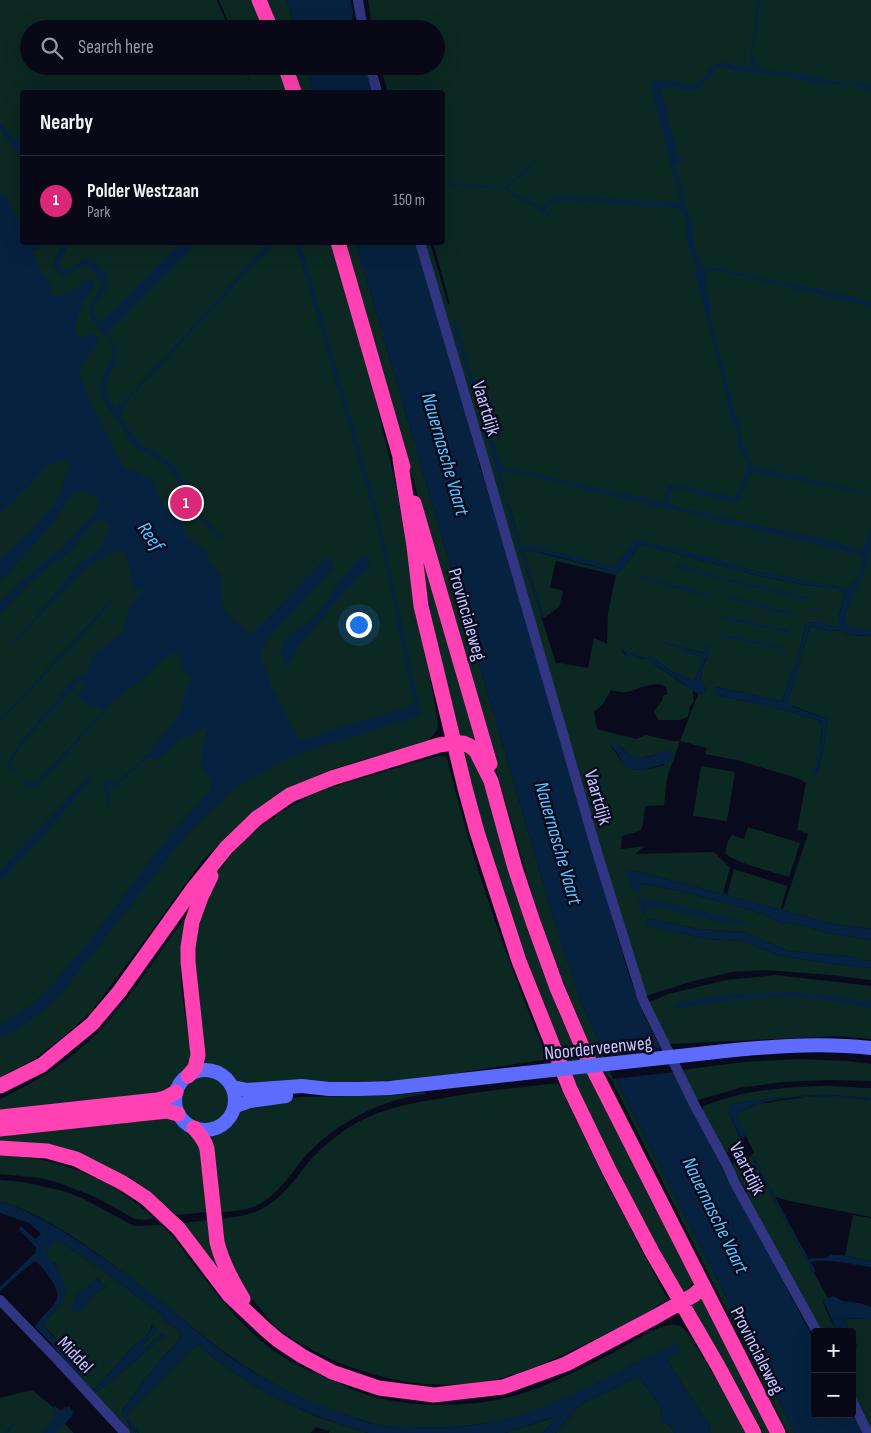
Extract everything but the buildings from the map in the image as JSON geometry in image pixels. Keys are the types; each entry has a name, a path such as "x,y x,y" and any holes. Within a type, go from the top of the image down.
{"highway":[{"path":"259,0 267,20"},
{"path":"288,75 293,90"},
{"name":"Provincialeweg","path":"339,245 490,762 491,781 520,884 533,922 575,1031 616,1116 778,1433"},
{"name":"Provincialeweg","path":"400,459 414,546 421,606 477,832 504,919 553,1048 589,1130 608,1170 680,1302"},
{"path":"0,1086 42,1065 92,1024 119,992 192,890 226,848 257,818 290,796 332,778 439,745 454,743 470,746 476,752 491,781"},
{"path":"188,1076 195,1068 198,1055 188,962 192,922 201,896 226,848"},
{"path":"0,1117 157,1100 176,1092"},
{"path":"0,1129 167,1111 178,1114"},
{"path":"194,1128 201,1135 207,1149 217,1242 220,1254 232,1281 254,1320"},
{"path":"0,1148 47,1151 76,1159 124,1183 162,1212 184,1235 229,1295 254,1320 278,1340 302,1356 332,1372 379,1388 434,1396 503,1387 566,1364 694,1295 703,1286"},
{"path":"680,1302 718,1366 754,1433"}],"street":[{"path":"358,0 361,20"},
{"path":"372,75 376,90"},
{"name":"Vaartdijk","path":"421,245 597,852 644,1000 695,1106 735,1183 815,1328"},
{"name":"Noorderveenweg","path":"234,1087 247,1090 302,1086 329,1089 390,1088 752,1048 829,1046 871,1048"},
{"path":"205,1070 215,1072 224,1076 234,1087 236,1106 233,1114 219,1127 211,1130 194,1128 186,1124 178,1114 175,1102 176,1092 182,1081 194,1072 205,1070"},
{"name":"Noorderveenweg","path":"236,1106 250,1101 329,1089"},
{"name":"Middel","path":"0,1300 126,1433"},
{"path":"856,1409 868,1433"}],"green space":[{"path":"0,0 217,0 225,20 20,20 20,75 247,75 250,83 248,75 283,75 288,90 20,90 20,245 334,245 349,307 363,346 396,486 438,723 437,730 429,740 330,770 299,784 244,820 202,861 91,1012 35,1059 0,1077"},
{"path":"219,0 254,0 262,20 227,20"},
{"path":"269,0 287,0 293,20 275,20"},
{"path":"368,0 871,0 871,633 845,627 846,611 853,593 832,585 754,571 640,541 619,569 521,546 509,505 506,504 556,664 588,668 594,638 607,644 608,612 616,575 556,561 550,587 563,591 559,607 544,618 523,550 611,571 616,574 638,547 645,545 759,576 807,585 838,588 844,593 839,616 839,627 819,622 806,623 797,660 782,701 716,687 718,695 818,720 822,726 817,774 824,746 827,720 793,706 787,706 810,626 830,631 839,630 852,635 871,636 871,929 833,924 640,872 626,871 639,883 681,891 764,914 783,925 790,922 827,933 871,940 871,961 846,956 788,951 744,932 697,929 648,918 647,925 706,939 743,941 777,955 871,968 871,980 764,970 732,972 690,982 646,996 636,968 425,245 431,245 448,304 450,304 434,245 445,245 445,90 387,90 383,75 445,75 445,20 371,20","holes":["663,642 704,653 706,650 707,659 700,681 706,688 705,692 698,694 680,741 646,735 636,739 597,729 594,712 603,704 611,690 625,692 657,684 666,688 667,694 663,696 662,701 654,711 658,720 679,720 688,717 690,706 694,702 693,690 646,659 636,659 624,654 621,649 636,656 653,658 672,672 692,681 696,677 703,660 699,656","680,741 707,748 705,754 737,760 800,779 806,783 797,830 808,834 783,909 781,908 787,886 734,869 727,894 723,893 730,868 714,852 635,854 645,846 621,849 622,836 640,831 643,825 645,806 664,805 667,778","619,745 635,757 649,756 667,751 664,765 644,770 629,768 610,746"]},
{"path":"294,75 308,75 312,90 300,90"},
{"path":"346,245 357,245 556,927 581,1002 617,1081 795,1433 788,1433 611,1079 601,1068 593,1054 542,928"},
{"path":"422,555 477,740 470,737 456,736 428,601"},
{"path":"462,750 468,753 481,769 525,922 559,1013 592,1084 692,1278 691,1288 684,1296 630,1196 564,1057 492,861"},
{"path":"437,756 447,758 479,873 518,985 548,1059 402,1080 247,1087 235,1082 221,1069 202,1065 193,930 216,876 224,865 250,835 295,804 319,792"},
{"path":"701,766 735,772 727,821 693,816"},
{"path":"748,827 800,843 789,877 746,864 725,853 728,841 732,835 744,839"},
{"path":"184,919 186,921 181,955 182,990 192,1060 171,1086 163,1093 0,1113 0,1099 30,1084 57,1066 75,1053 106,1024"},
{"path":"776,975 871,986 871,1039 837,1036 669,1044 648,1003 668,994 727,980"},
{"path":"800,1059 871,1064 871,1081 782,1082 739,1088 698,1100 682,1070 744,1062"},
{"path":"204,1075 213,1077 224,1086 229,1100 227,1109 218,1120 204,1125 195,1123 184,1114 179,1100 181,1091 190,1080"},
{"path":"558,1083 610,1190 668,1300 619,1328 538,1366 511,1376 454,1385 390,1379 328,1358 282,1332 243,1288 227,1258 219,1219 258,1211 271,1203 285,1192 318,1152 355,1124 380,1112 418,1102"},
{"path":"795,1087 871,1088 871,1098 828,1095 801,1096 730,1105 728,1112 745,1148 733,1153 726,1152 703,1113 704,1106 733,1096"},
{"path":"425,1092 426,1094 384,1104 350,1120 319,1142 303,1158 278,1190 262,1203 249,1208 219,1213 209,1135 225,1127 243,1107 268,1101 301,1097 396,1095"},
{"path":"805,1097 871,1100 871,1217 775,1197 753,1156 751,1156 754,1152 737,1119 739,1112 758,1104"},
{"path":"177,1117 199,1142 208,1212 177,1215 131,1178 86,1157 0,1143 0,1135"},
{"path":"0,1155 43,1160 83,1172 119,1191 154,1218 146,1220 135,1219 93,1196 59,1183 41,1178 0,1174"},
{"path":"751,1156 828,1298 823,1300 835,1328 817,1328 733,1167 733,1163 743,1157"},
{"path":"0,1180 23,1182 63,1191 82,1198 134,1226 162,1225 224,1303 266,1345 301,1367 365,1394 394,1401 440,1405 470,1404 502,1399 553,1382 611,1354 643,1335 661,1327 676,1325 683,1328 692,1339 748,1433 711,1433 710,1427 672,1369 669,1361 669,1347 558,1402 522,1415 494,1422 452,1427 390,1427 340,1413 285,1390 251,1370 219,1348 128,1276 78,1240 41,1218 0,1201"},
{"path":"853,1215 871,1218 871,1261 845,1256"},
{"path":"209,1220 230,1287 183,1223"},
{"path":"57,1242 64,1244 108,1274 162,1315 167,1323 179,1331 180,1336 176,1344 154,1368 122,1411 129,1425 136,1433 130,1433 102,1400 87,1390 53,1335 42,1325 59,1306 65,1289 55,1263 49,1259 47,1254 47,1249 51,1244","holes":["97,1279 106,1287 96,1292 92,1297 75,1298","152,1325 157,1330 142,1348 145,1348 162,1334 164,1335 96,1392 93,1390 130,1350 149,1333"]},
{"path":"702,1297 771,1433 763,1433 731,1374 689,1304"},
{"path":"844,1318 871,1319 871,1433 856,1405 856,1328 848,1328"},
{"path":"198,1345 235,1373 271,1395 319,1417 368,1433 329,1433 329,1431 316,1427 310,1433 139,1433 128,1418 127,1413 189,1351"},
{"path":"637,1377 640,1378 660,1407 661,1416 665,1423 675,1433 556,1433 582,1404"},
{"path":"32,1390 59,1412 65,1407 69,1408 62,1421 74,1433 0,1433 0,1398"},
{"path":"555,1417 542,1433 505,1433"}],"water":[{"path":"287,0 350,0 353,11 352,20 293,20"},
{"path":"757,0 760,0 758,7 758,29 752,48 755,65 768,71 787,72 840,82 862,83 871,86 871,91 858,86 812,82 780,75 735,71 725,67 718,67 698,88 684,90 665,86 661,91 676,152 678,157 684,158 682,163 675,163 684,201 692,223 696,254 703,268 719,269 871,302 871,307 717,270 706,273 705,282 710,303 711,320 735,415 741,430 742,442 752,466 870,493 870,495 754,472 746,481 739,501 733,502 681,489 674,489 670,492 669,504 862,550 871,530 871,546 864,573 846,611 846,625 871,630 871,636 852,635 839,630 830,631 810,626 788,705 827,720 824,745 817,774 813,774 821,741 822,726 818,720 712,692 716,687 782,701 797,660 806,623 819,622 839,627 839,616 844,593 838,588 807,585 759,576 645,545 638,547 616,574 601,568 539,552 523,550 544,618 542,618 505,504 509,505 521,546 537,547 613,566 634,541 637,540 709,557 754,571 849,588 861,572 862,555 509,471 501,473 505,494 503,495 451,319 455,319 500,463 506,467 664,502 666,490 670,485 736,498 747,469 747,460 737,444 739,432 730,417 724,384 697,281 695,262 687,243 687,224 683,212 677,208 564,200 551,202 546,208 543,206 552,197 568,196 648,202 680,202 651,89 652,84 654,81 665,80 693,85 701,80 713,66 720,63 743,68 751,67 751,43 755,34"},
{"path":"308,75 367,75 371,90 312,90"},
{"path":"0,123 15,141 20,136 20,167 12,144 0,129"},
{"path":"542,153 506,189 540,206 551,214 550,217 535,206 512,195 509,191 445,185 445,183 482,185 504,188"},
{"name":"Reef","path":"0,191 7,199 20,223 20,245 43,245 32,252 40,270 50,285 51,295 66,294 87,279 93,280 95,285 83,302 75,330 79,337 89,334 98,336 95,346 81,369 80,374 86,390 119,460 129,470 140,472 142,477 151,476 155,489 162,501 171,512 182,520 184,534 208,554 210,564 221,575 221,592 224,608 231,618 251,635 327,557 334,563 328,574 270,637 262,649 261,659 269,678 270,687 300,739 313,737 414,704 379,532 297,245 301,245 376,505 420,716 303,752 278,763 234,789 196,825 176,848 65,989 27,1023 0,1038 0,1025 30,1006 55,982 169,836 209,792 212,784 201,767 206,728 180,740 157,759 153,760 148,756 116,786 107,785 110,797 109,804 112,808 109,806 103,784 106,780 114,782 120,780 150,752 183,709 184,696 188,684 193,679 189,673 181,668 181,659 177,653 170,654 123,695 113,700 100,718 36,786 30,786 21,781 22,779 30,783 39,779 101,714 102,708 85,702 78,695 84,685 81,680 27,738 11,762 11,767 15,774 9,767 8,762 18,745 72,682 87,672 93,655 120,635 131,604 142,593 141,589 134,590 125,552 115,551 90,565 59,594 16,642 12,642 38,614 77,566 101,548 110,527 102,520 97,521 71,550 31,581 0,614 0,604 8,594 51,556 63,548 88,519 95,514 99,504 98,499 81,491 70,497 46,532 0,581 0,560 34,527 61,493 63,481 69,468 67,462 61,460 47,466 0,513"},
{"path":"61,245 67,245 59,265 62,270 71,269 85,258 98,266 104,273 108,287 94,309 94,313 100,323 178,245 195,245 107,333 117,349 117,354 106,389 110,400 117,408 266,245 272,245 129,399 121,413 121,419 140,443 171,463 179,473 197,510 215,531 223,536 221,539 196,514 175,477 167,467 130,441 122,426 105,403 101,393 101,386 113,349 110,339 92,319 90,314 93,299 102,286 95,273 84,265 63,277 57,272 53,264"},
{"name":"Nauernasche Vaart","path":"357,245 417,245 629,976 644,1015 669,1065 811,1334 811,1418 855,1418 863,1433 795,1433 617,1081 581,1002 556,927"},
{"path":"365,556 370,564 367,569 335,602 298,646 292,660 286,665 281,651 285,640 293,631 316,615 352,566"},
{"path":"656,640 704,653 707,645 711,648 700,680 706,688 705,693 698,694 648,661 629,657 621,648 636,656 653,658 672,672 692,681 696,677 703,660 699,656"},
{"path":"609,744 619,745 630,756 648,757 667,751 673,754 673,758 663,764 650,768 631,769 625,766"},
{"path":"90,776 94,777 0,882 0,870"},
{"path":"625,870 640,872 833,924 871,929 871,940 827,933 790,922 783,925 764,914 681,891 639,883 640,890 633,891"},
{"path":"638,897 753,924 724,923 657,906 647,908 643,915"},
{"path":"648,918 697,929 744,932 788,951 846,956 871,961 871,968 777,955 743,941 706,939 646,925"},
{"path":"793,992 871,1002 871,1008 816,998 799,997 753,998 676,1008 674,1003 722,995"},
{"path":"828,1095 871,1098 871,1100 838,1097 804,1097 770,1101 739,1112 737,1119 746,1136 741,1138 728,1112 730,1105 737,1103 801,1096"},
{"path":"751,1156 753,1156 809,1260 840,1255 871,1261 871,1267 833,1261 818,1261 810,1262 816,1271 813,1273"},
{"path":"0,1201 28,1212 91,1249 152,1294 215,1346 248,1369 303,1398 362,1421 387,1426 439,1428 468,1426 510,1418 563,1399 676,1343 682,1350 670,1357 669,1361 672,1369 710,1427 711,1433 675,1433 669,1425 661,1423 660,1407 640,1378 637,1377 582,1404 556,1433 542,1433 551,1424 554,1417 505,1433 368,1433 286,1403 235,1373 198,1345 189,1351 127,1413 128,1418 139,1433 136,1433 123,1416 122,1411 154,1368 176,1344 180,1336 179,1331 167,1323 162,1315 108,1274 64,1244 52,1244 47,1249 48,1256 60,1272 66,1294 59,1306 42,1325 71,1357 82,1378 80,1379 52,1344 35,1327 57,1300 55,1287 41,1267 34,1261 0,1291 0,1287 35,1253 36,1247 19,1230 21,1226 35,1239 41,1234 29,1223 0,1213"},
{"path":"96,1279 107,1287 99,1290 84,1308 75,1313 72,1309 74,1299 80,1291"},
{"path":"834,1296 842,1301 871,1307 871,1319 844,1318 848,1328 835,1328 823,1300"},
{"path":"153,1325 157,1330 142,1348 145,1348 162,1334 164,1335 96,1392 93,1390 130,1350 149,1333"},
{"path":"55,1406 62,1412 69,1406 73,1412 72,1416 56,1433 42,1433 55,1418 53,1408"}],"pier":[{"path":"663,1048 675,1072 613,1079 603,1055"}],"waterway":[{"path":"677,566 722,579 806,598"},
{"path":"640,577 709,596"},
{"path":"728,597 792,614"},
{"path":"0,721 111,602"},
{"path":"724,618 787,631"},
{"path":"721,635 781,648"},
{"path":"5,1433 14,1424"}],"place":[{"name":"Polder Westzaan","path":"186,503"}]}
